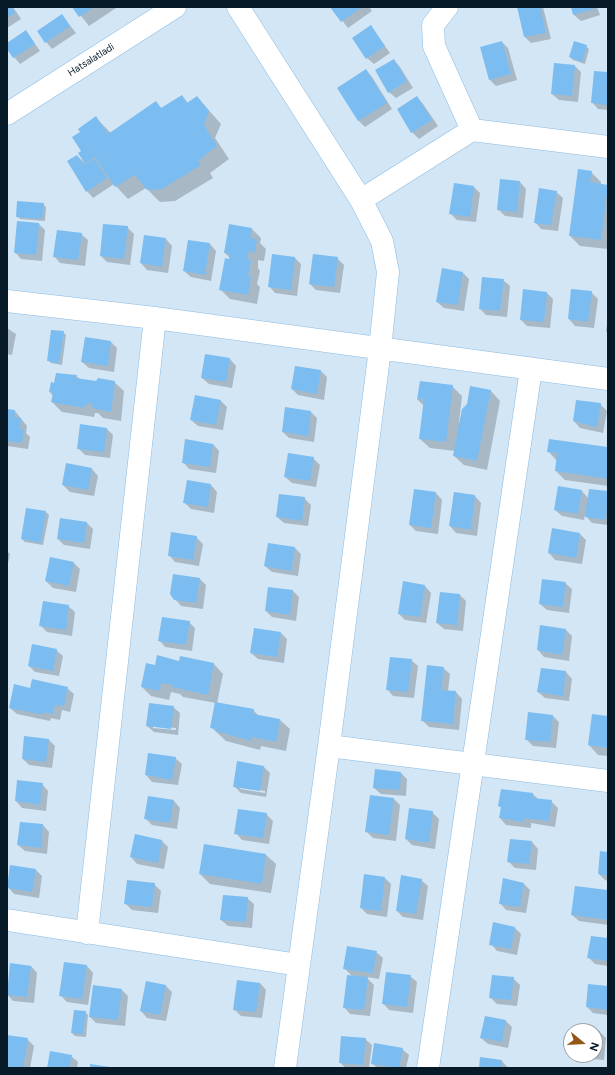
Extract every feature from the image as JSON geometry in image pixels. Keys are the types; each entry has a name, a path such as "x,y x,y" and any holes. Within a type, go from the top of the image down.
{"street":[{"name":"Hatsalatladi","path":"7,114 175,7"},
{"path":"238,7 361,200 382,241 388,272 380,349 329,746 285,1068"},
{"path":"447,7 433,25 434,46 472,130"},
{"path":"361,200 472,130 608,147"},
{"path":"7,301 155,318 608,379"},
{"path":"87,933 155,318"},
{"path":"428,1068 474,764 530,369"},
{"path":"329,746 608,781"},
{"path":"7,920 299,965"}],"building":[{"path":"7,7 12,7 15,13 7,18"},
{"path":"72,7 94,7 79,17"},
{"path":"330,7 362,7 341,22"},
{"path":"517,7 540,7 546,33 524,37"},
{"path":"571,7 593,7 594,9 573,15"},
{"path":"62,14 70,26 45,43 37,31"},
{"path":"371,25 385,46 366,59 352,38"},
{"path":"26,30 35,44 13,58 7,49 7,43"},
{"path":"502,41 511,74 489,80 480,47"},
{"path":"574,41 587,45 582,62 569,57"},
{"path":"394,59 407,81 388,93 375,70"},
{"path":"554,63 575,65 572,96 551,94"},
{"path":"366,69 387,103 358,121 337,88"},
{"path":"594,71 608,72 608,105 591,103"},
{"path":"182,95 187,103 197,96 209,111 204,125 217,146 198,161 201,165 162,189 147,190 135,175 115,187 95,157 85,164 78,153 81,151 72,137 80,132 78,129 96,116 108,134 156,101 161,108"},
{"path":"417,96 432,120 411,133 397,109"},
{"path":"77,155 84,165 95,159 107,178 86,192 67,161"},
{"path":"578,169 592,171 590,182 608,185 601,240 569,236"},
{"path":"500,179 520,181 517,212 497,210"},
{"path":"454,183 474,186 470,217 449,214"},
{"path":"539,188 557,191 551,225 534,223"},
{"path":"17,201 44,203 42,219 16,217"},
{"path":"17,221 39,223 36,255 14,253"},
{"path":"103,224 128,226 124,259 100,256"},
{"path":"229,224 252,228 250,238 257,239 255,252 249,251 248,256 248,260 251,260 248,276 251,277 248,295 219,290 225,258 229,259 230,254 224,253"},
{"path":"57,230 82,233 78,260 53,257"},
{"path":"144,235 166,238 162,267 140,263"},
{"path":"188,240 210,243 205,275 183,271"},
{"path":"272,254 295,257 291,290 268,287"},
{"path":"313,254 338,257 334,287 309,284"},
{"path":"442,268 463,272 458,305 436,302"},
{"path":"482,277 504,279 500,311 479,309"},
{"path":"523,289 547,292 544,322 520,320"},
{"path":"571,289 592,291 588,322 568,319"},
{"path":"51,330 64,331 59,363 47,361"},
{"path":"85,337 111,341 108,366 81,362"},
{"path":"205,354 230,358 226,382 201,378"},
{"path":"295,366 321,370 317,394 291,389"},
{"path":"56,373 77,375 76,378 96,381 98,378 115,381 111,412 92,408 93,404 89,403 88,406 86,404 84,408 51,402 53,393 49,392 51,382 54,383"},
{"path":"420,381 453,385 446,442 419,439 424,398 417,400"},
{"path":"470,386 491,390 477,461 453,456 462,409 467,404"},
{"path":"195,395 221,400 216,425 190,420"},
{"path":"576,400 601,403 597,427 573,421"},
{"path":"285,407 311,411 308,436 282,432"},
{"path":"7,409 15,410 14,417 21,418 20,429 24,430 22,443 7,441"},
{"path":"80,424 107,428 104,452 77,449"},
{"path":"185,439 213,444 210,467 182,463"},
{"path":"549,439 608,447 608,479 555,471 557,453 547,452"},
{"path":"288,453 314,457 310,481 284,477"},
{"path":"66,463 92,468 88,490 62,485"},
{"path":"187,480 211,484 208,507 183,503"},
{"path":"558,486 582,490 578,514 554,510"},
{"path":"414,489 436,492 431,528 409,525"},
{"path":"589,489 608,491 606,520 585,517"},
{"path":"454,492 475,495 471,530 449,526"},
{"path":"279,494 305,497 302,521 276,517"},
{"path":"26,508 46,511 41,543 21,539"},
{"path":"60,518 87,522 84,543 57,539"},
{"path":"552,528 580,533 576,558 548,553"},
{"path":"171,532 197,536 193,560 168,556"},
{"path":"268,543 295,547 291,571 264,566"},
{"path":"50,557 74,562 69,586 45,581"},
{"path":"173,574 200,578 196,603 174,600 170,594"},
{"path":"542,579 566,582 563,607 539,604"},
{"path":"403,581 425,585 420,617 398,614"},
{"path":"268,587 293,590 290,615 265,611"},
{"path":"440,592 460,594 457,625 436,623"},
{"path":"43,601 69,605 66,630 39,626"},
{"path":"162,617 190,621 186,645 158,641"},
{"path":"540,625 566,629 562,655 537,650"},
{"path":"254,628 281,632 277,657 250,653"},
{"path":"32,644 57,649 53,671 28,666"},
{"path":"157,655 179,661 180,656 214,663 208,695 161,683 160,691 141,687 146,663 155,665"},
{"path":"390,657 412,659 408,692 386,690"},
{"path":"427,665 444,667 441,690 456,691 453,724 421,721"},
{"path":"541,668 566,671 563,696 537,692"},
{"path":"32,679 68,687 64,706 55,705 53,714 44,712 44,715 9,708 14,684 30,688"},
{"path":"215,702 254,709 253,714 280,719 276,742 252,737 251,741 215,731 216,729 210,728"},
{"path":"149,703 174,706 171,729 146,726"},
{"path":"528,712 553,715 550,742 525,740"},
{"path":"592,714 608,716 608,748 588,745"},
{"path":"24,736 49,739 46,762 22,759"},
{"path":"148,753 176,757 172,780 145,775"},
{"path":"237,761 264,766 260,791 233,787"},
{"path":"375,769 401,772 400,790 373,788"},
{"path":"17,780 43,783 40,805 15,801"},
{"path":"501,789 533,793 533,798 552,800 549,821 525,818 524,822 499,818 501,807 498,806"},
{"path":"370,795 394,798 389,835 365,832"},
{"path":"148,796 174,800 170,823 144,819"},
{"path":"409,808 433,811 429,843 405,839"},
{"path":"238,809 267,813 263,838 234,834"},
{"path":"20,822 43,824 41,848 17,845"},
{"path":"135,834 162,840 158,863 130,857"},
{"path":"510,839 532,841 529,864 507,862"},
{"path":"204,844 266,854 262,884 199,874"},
{"path":"600,851 608,852 608,876 598,874"},
{"path":"10,865 36,869 32,892 7,888"},
{"path":"364,874 385,877 381,911 360,908"},
{"path":"401,875 422,879 416,914 396,911"},
{"path":"503,878 524,883 520,907 499,904"},
{"path":"127,880 155,883 152,907 124,904"},
{"path":"575,886 608,890 608,920 571,915"},
{"path":"223,895 248,897 246,922 220,920"},
{"path":"493,922 515,927 511,949 489,945"},
{"path":"591,936 608,938 608,961 587,958"},
{"path":"347,946 377,951 373,973 343,969"},
{"path":"64,962 87,965 82,999 59,996"},
{"path":"10,963 31,966 27,997 7,995"},
{"path":"386,972 411,975 407,1007 382,1004"},
{"path":"347,975 368,977 364,1010 343,1008"},
{"path":"492,975 514,977 511,1000 489,998"},
{"path":"237,980 260,983 256,1012 233,1010"},
{"path":"146,981 166,985 160,1015 140,1011"},
{"path":"588,984 608,986 608,1010 586,1007"},
{"path":"93,985 122,989 118,1020 89,1017"},
{"path":"74,1010 86,1011 83,1034 71,1033"},
{"path":"485,1016 506,1020 502,1042 480,1038"},
{"path":"7,1035 28,1038 23,1068 7,1068"},
{"path":"341,1036 366,1038 363,1065 339,1063"},
{"path":"374,1043 403,1048 399,1068 371,1064"},
{"path":"50,1051 72,1055 69,1068 47,1068"},
{"path":"480,1057 502,1060 501,1068 479,1068"},
{"path":"90,1064 110,1067 110,1068 90,1068"}]}
